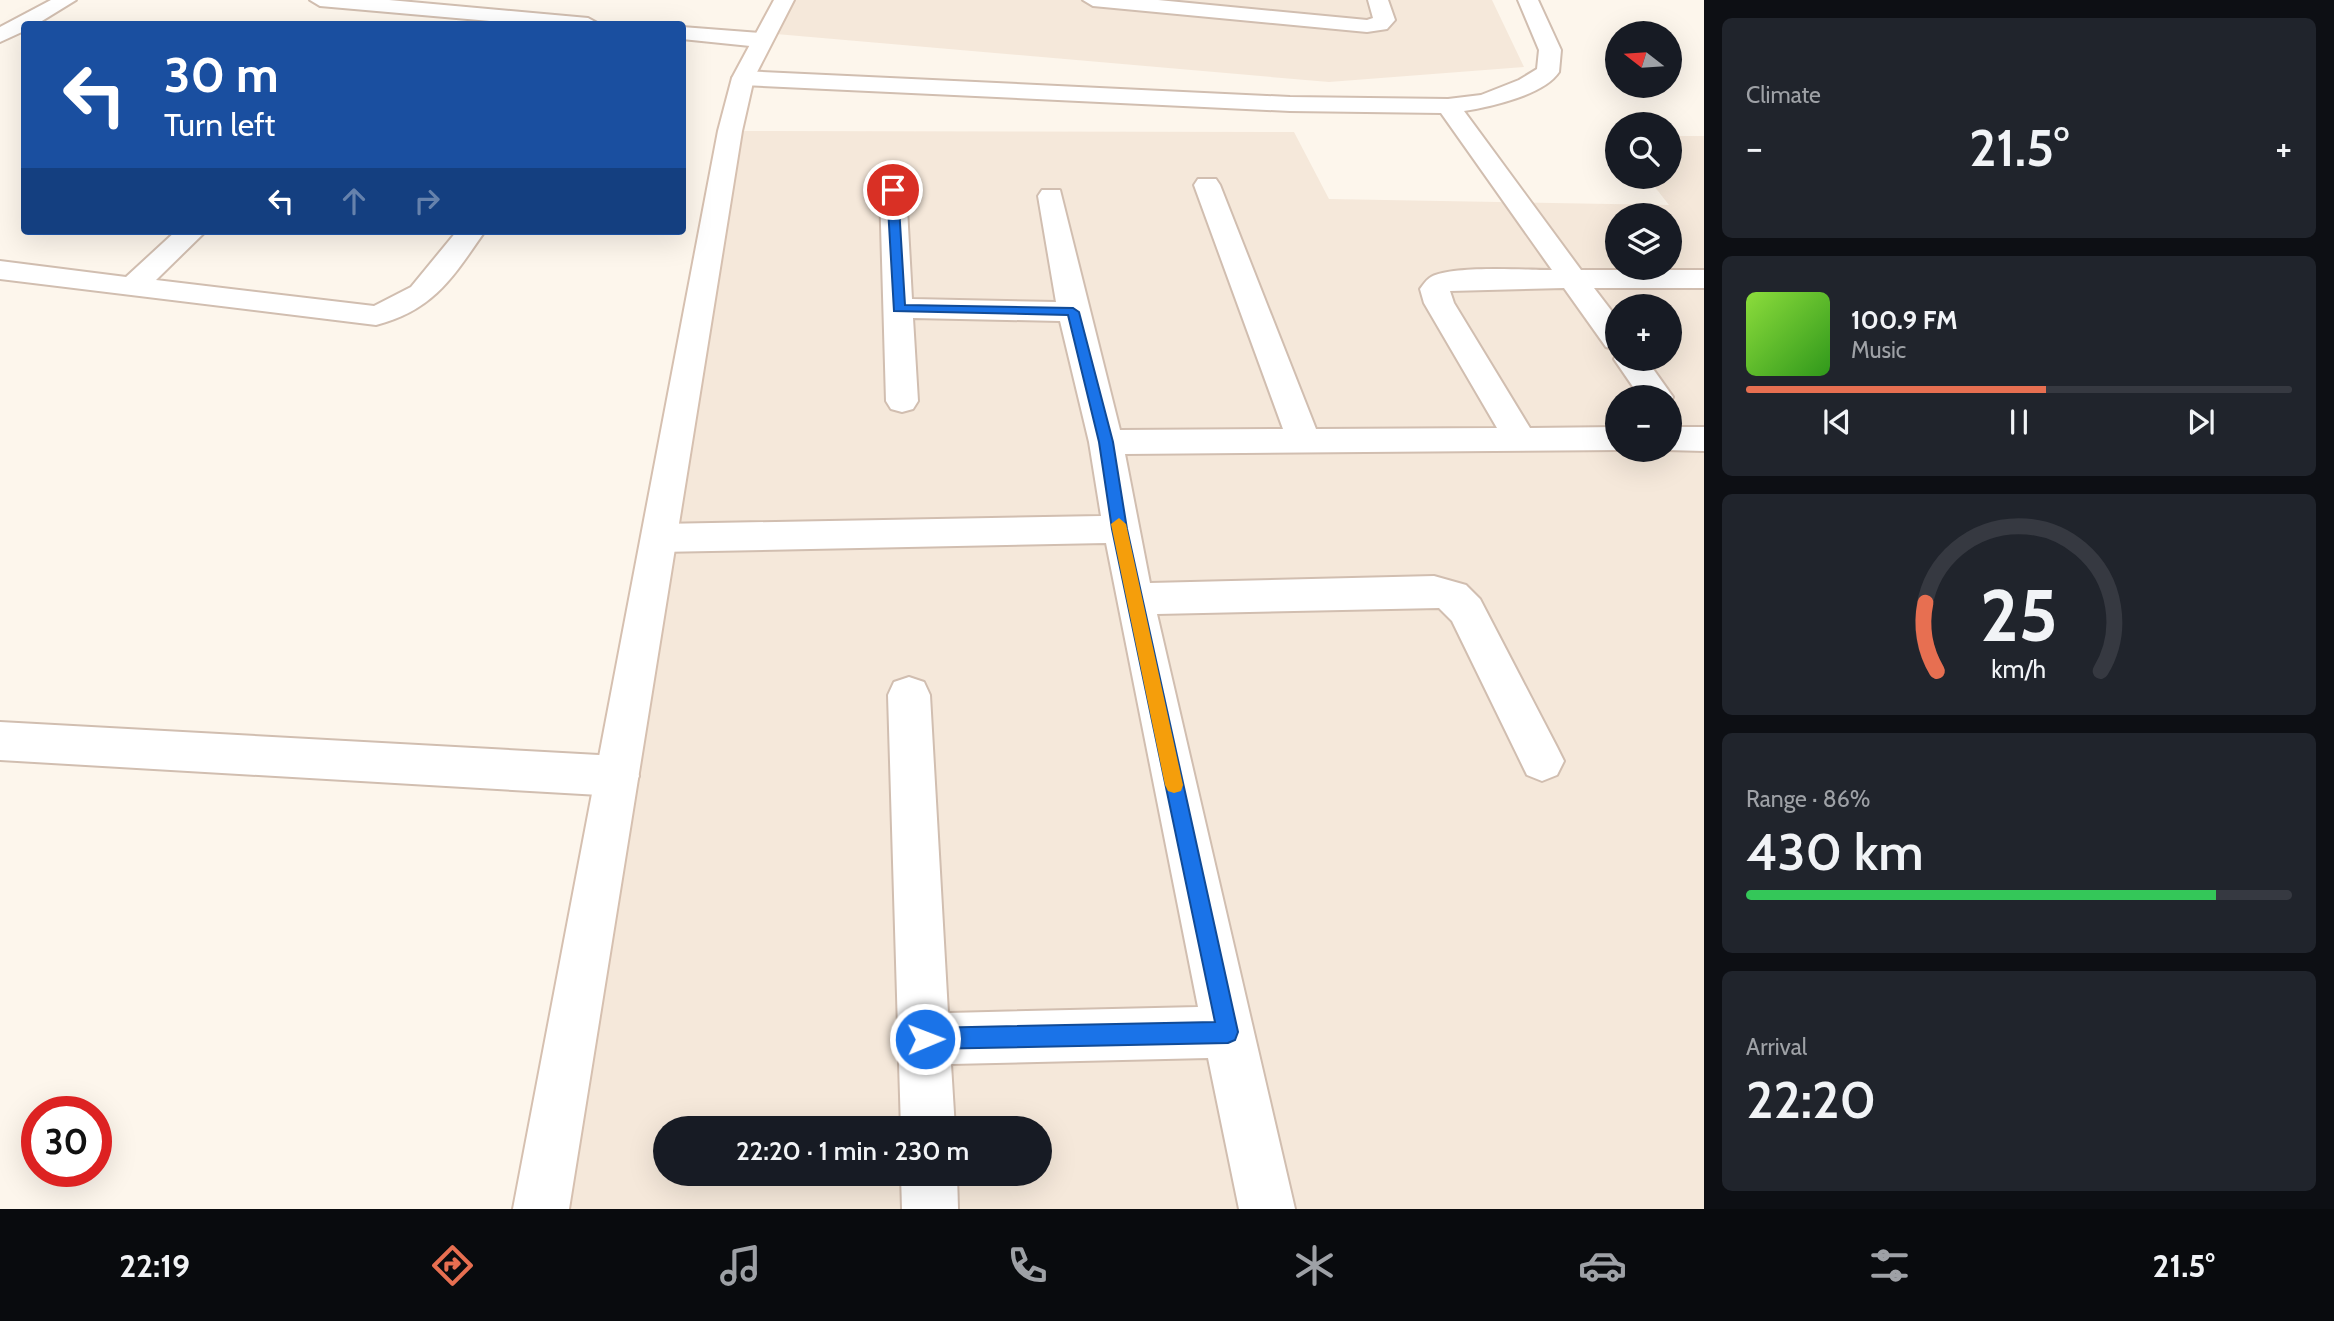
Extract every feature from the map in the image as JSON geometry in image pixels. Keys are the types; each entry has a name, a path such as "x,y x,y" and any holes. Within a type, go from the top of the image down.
{"street":[{"path":"28,21 66,0"},
{"path":"541,1209 730,131 743,78 760,40 783,0"},
{"path":"1093,0 1158,3 1367,26 1379,24 1384,20 1378,0"},
{"path":"743,78 1276,104 1448,106 1485,101 1527,85 1548,72 1550,50 1528,0"},
{"path":"333,1 555,21"},
{"path":"0,36 21,25"},
{"path":"686,33 760,40"},
{"path":"1448,106 1605,323"},
{"path":"1208,185 1303,439"},
{"path":"893,190 902,401"},
{"path":"1051,196 1073,312 1106,442 1134,598 1267,1209"},
{"path":"132,287 188,235"},
{"path":"0,270 376,316 402,309 421,296 468,235"},
{"path":"1520,439 1439,303 1435,289 1441,283 1455,280 1704,279"},
{"path":"899,308 1073,312"},
{"path":"1106,442 1605,439"},
{"path":"659,538 1120,529"},
{"path":"1134,598 1434,591 1452,596 1466,610 1542,761"},
{"path":"909,695 928,1116"},
{"path":"0,741 617,776"},
{"path":"925,1039 1228,1032"},
{"path":"929,1186 930,1209"}],"shaded area":[{"path":"793,0 1492,0 1524,67 1329,82 776,34"},
{"path":"730,131 1294,132 1329,199 1605,204 1605,280 1682,280 1682,203 1667,203 1656,189 1682,189 1682,136 1704,136 1704,1209 541,1209"}],"slow traffic":[{"path":"1119,524 1174,785"}],"route":[{"path":"893,190 899,308 1073,312 1106,442 1120,529 1228,1032 925,1039"}]}
